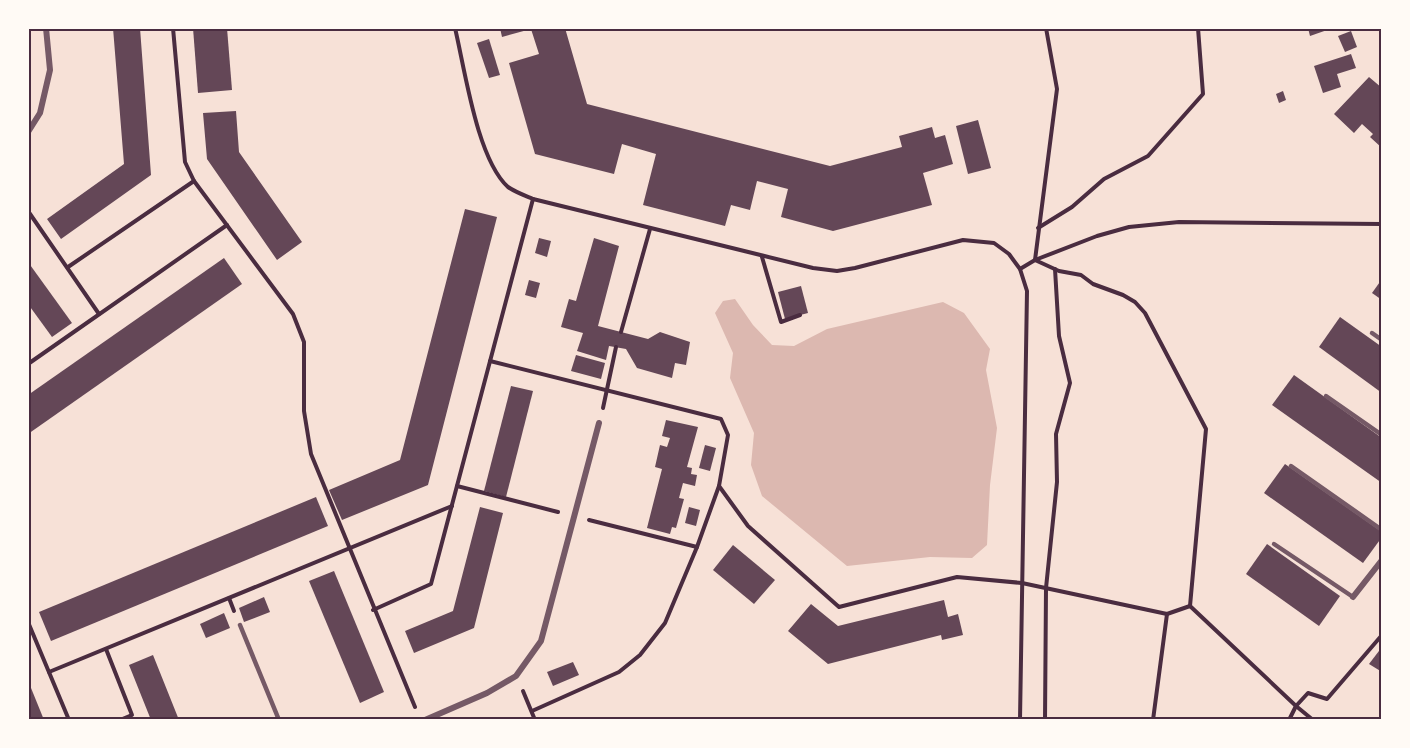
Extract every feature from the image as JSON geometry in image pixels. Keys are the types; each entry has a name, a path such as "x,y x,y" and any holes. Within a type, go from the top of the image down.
{"street":[{"path":"28,132 40,113 50,70 46,28"},
{"path":"425,720 487,693 516,676 542,640 599,423"},
{"path":"1353,597 1382,560"}],"lane":[{"path":"1372,333 1382,339"},
{"path":"1326,396 1382,435"},
{"path":"1291,466 1382,530"},
{"path":"1274,544 1353,597"},
{"path":"240,625 279,720"}],"path":[{"path":"173,28 185,162 194,181 293,314 304,342 304,411 311,454 416,709"},
{"path":"455,28 482,144 495,169 509,188 533,200 813,268 837,270 855,268 963,240 994,243 1009,254 1020,269 1027,291 1020,720"},
{"path":"1035,260 1057,89 1046,28"},
{"path":"1038,228 1072,207 1104,179 1149,156 1203,93 1198,28"},
{"path":"68,267 194,181"},
{"path":"374,610 431,584 533,200"},
{"path":"28,211 100,315"},
{"path":"1020,269 1035,260 1097,236 1129,227 1179,222 1382,224"},
{"path":"28,364 227,225"},
{"path":"621,332 650,229"},
{"path":"762,256 781,322 800,315"},
{"path":"1035,260 1055,269 1081,275 1094,284 1123,294 1135,302 1145,313 1206,429 1190,606"},
{"path":"1046,720 1046,588 1057,482 1056,434 1070,383 1059,336 1055,269"},
{"path":"599,423 616,347"},
{"path":"490,361 721,419 728,435 718,486 697,547 665,623 640,655 619,672 532,711"},
{"path":"718,486 748,526 839,607 957,577 1022,583 1167,614 1190,606"},
{"path":"49,672 452,506"},
{"path":"1190,606 1313,720"},
{"path":"1153,720 1167,614"},
{"path":"28,622 69,720"},
{"path":"1289,720 1296,706 1308,693 1327,699 1382,635"},
{"path":"106,649 132,715 120,720"},
{"path":"516,676 535,720"}],"shaded area":[{"path":"735,299 753,325 772,345 794,346 827,329 943,302 964,313 990,349 986,370 997,428 990,485 987,545 972,558 930,557 847,566 762,496 751,465 754,433 730,378 733,353 715,313 723,301"}],"building":[{"path":"113,28 140,28 151,175 61,239 47,219 124,164"},
{"path":"193,28 227,28 232,90 198,93"},
{"path":"500,28 565,28 587,104 830,166 902,147 899,136 932,127 935,138 945,135 953,164 923,173 932,205 833,231 781,217 788,189 757,181 750,210 731,205 725,226 643,205 656,154 622,144 614,174 535,154 509,63 539,54 531,29 502,37"},
{"path":"1308,28 1330,28 1330,29 1310,36"},
{"path":"1351,31 1357,47 1345,52 1338,36"},
{"path":"489,39 500,75 489,78 477,43"},
{"path":"1351,54 1356,68 1337,74 1341,87 1323,93 1314,66"},
{"path":"1369,77 1382,88 1382,148 1370,137 1373,134 1362,124 1354,133 1334,114"},
{"path":"1283,91 1286,100 1279,103 1276,94"},
{"path":"236,111 239,152 302,242 277,260 207,159 203,113"},
{"path":"978,120 991,168 968,174 956,126"},
{"path":"465,209 497,217 428,485 342,520 329,490 400,460"},
{"path":"539,238 551,241 547,257 535,253"},
{"path":"594,238 619,246 598,326 648,339 660,332 690,342 686,365 675,363 672,378 637,368 626,349 609,346 606,360 577,351 583,333 561,327 569,299 576,301"},
{"path":"224,258 242,284 28,434 28,395"},
{"path":"28,262 72,323 52,337 28,304"},
{"path":"1382,279 1382,300 1372,293"},
{"path":"529,280 540,283 536,298 525,295"},
{"path":"801,286 808,313 785,319 778,292"},
{"path":"1340,317 1382,347 1382,393 1319,347"},
{"path":"576,355 605,363 601,379 571,371"},
{"path":"1294,375 1382,438 1382,483 1272,405"},
{"path":"511,386 533,391 506,497 484,491"},
{"path":"666,420 698,427 687,467 692,468 691,474 697,475 695,486 683,483 679,498 684,499 676,528 672,527 670,534 647,528 662,469 655,467 660,445 667,447 670,438 662,436"},
{"path":"705,445 716,448 710,471 699,468"},
{"path":"1285,464 1382,532 1382,537 1363,563 1264,493"},
{"path":"316,497 328,526 51,641 39,612"},
{"path":"480,507 503,513 474,628 414,653 405,631 453,611"},
{"path":"689,507 700,510 696,526 685,523"},
{"path":"1267,544 1340,596 1319,626 1246,574"},
{"path":"733,545 775,580 754,604 713,570"},
{"path":"334,571 384,692 360,703 309,581"},
{"path":"264,597 270,612 244,622 239,608"},
{"path":"944,600 948,617 958,614 963,635 942,640 941,635 828,664 788,631 811,604 838,626"},
{"path":"224,613 230,628 206,638 200,624"},
{"path":"1382,647 1382,672 1369,664"},
{"path":"153,655 179,720 151,720 129,665"},
{"path":"573,662 579,675 553,686 547,672"},
{"path":"29,683 44,720 28,720"}]}
